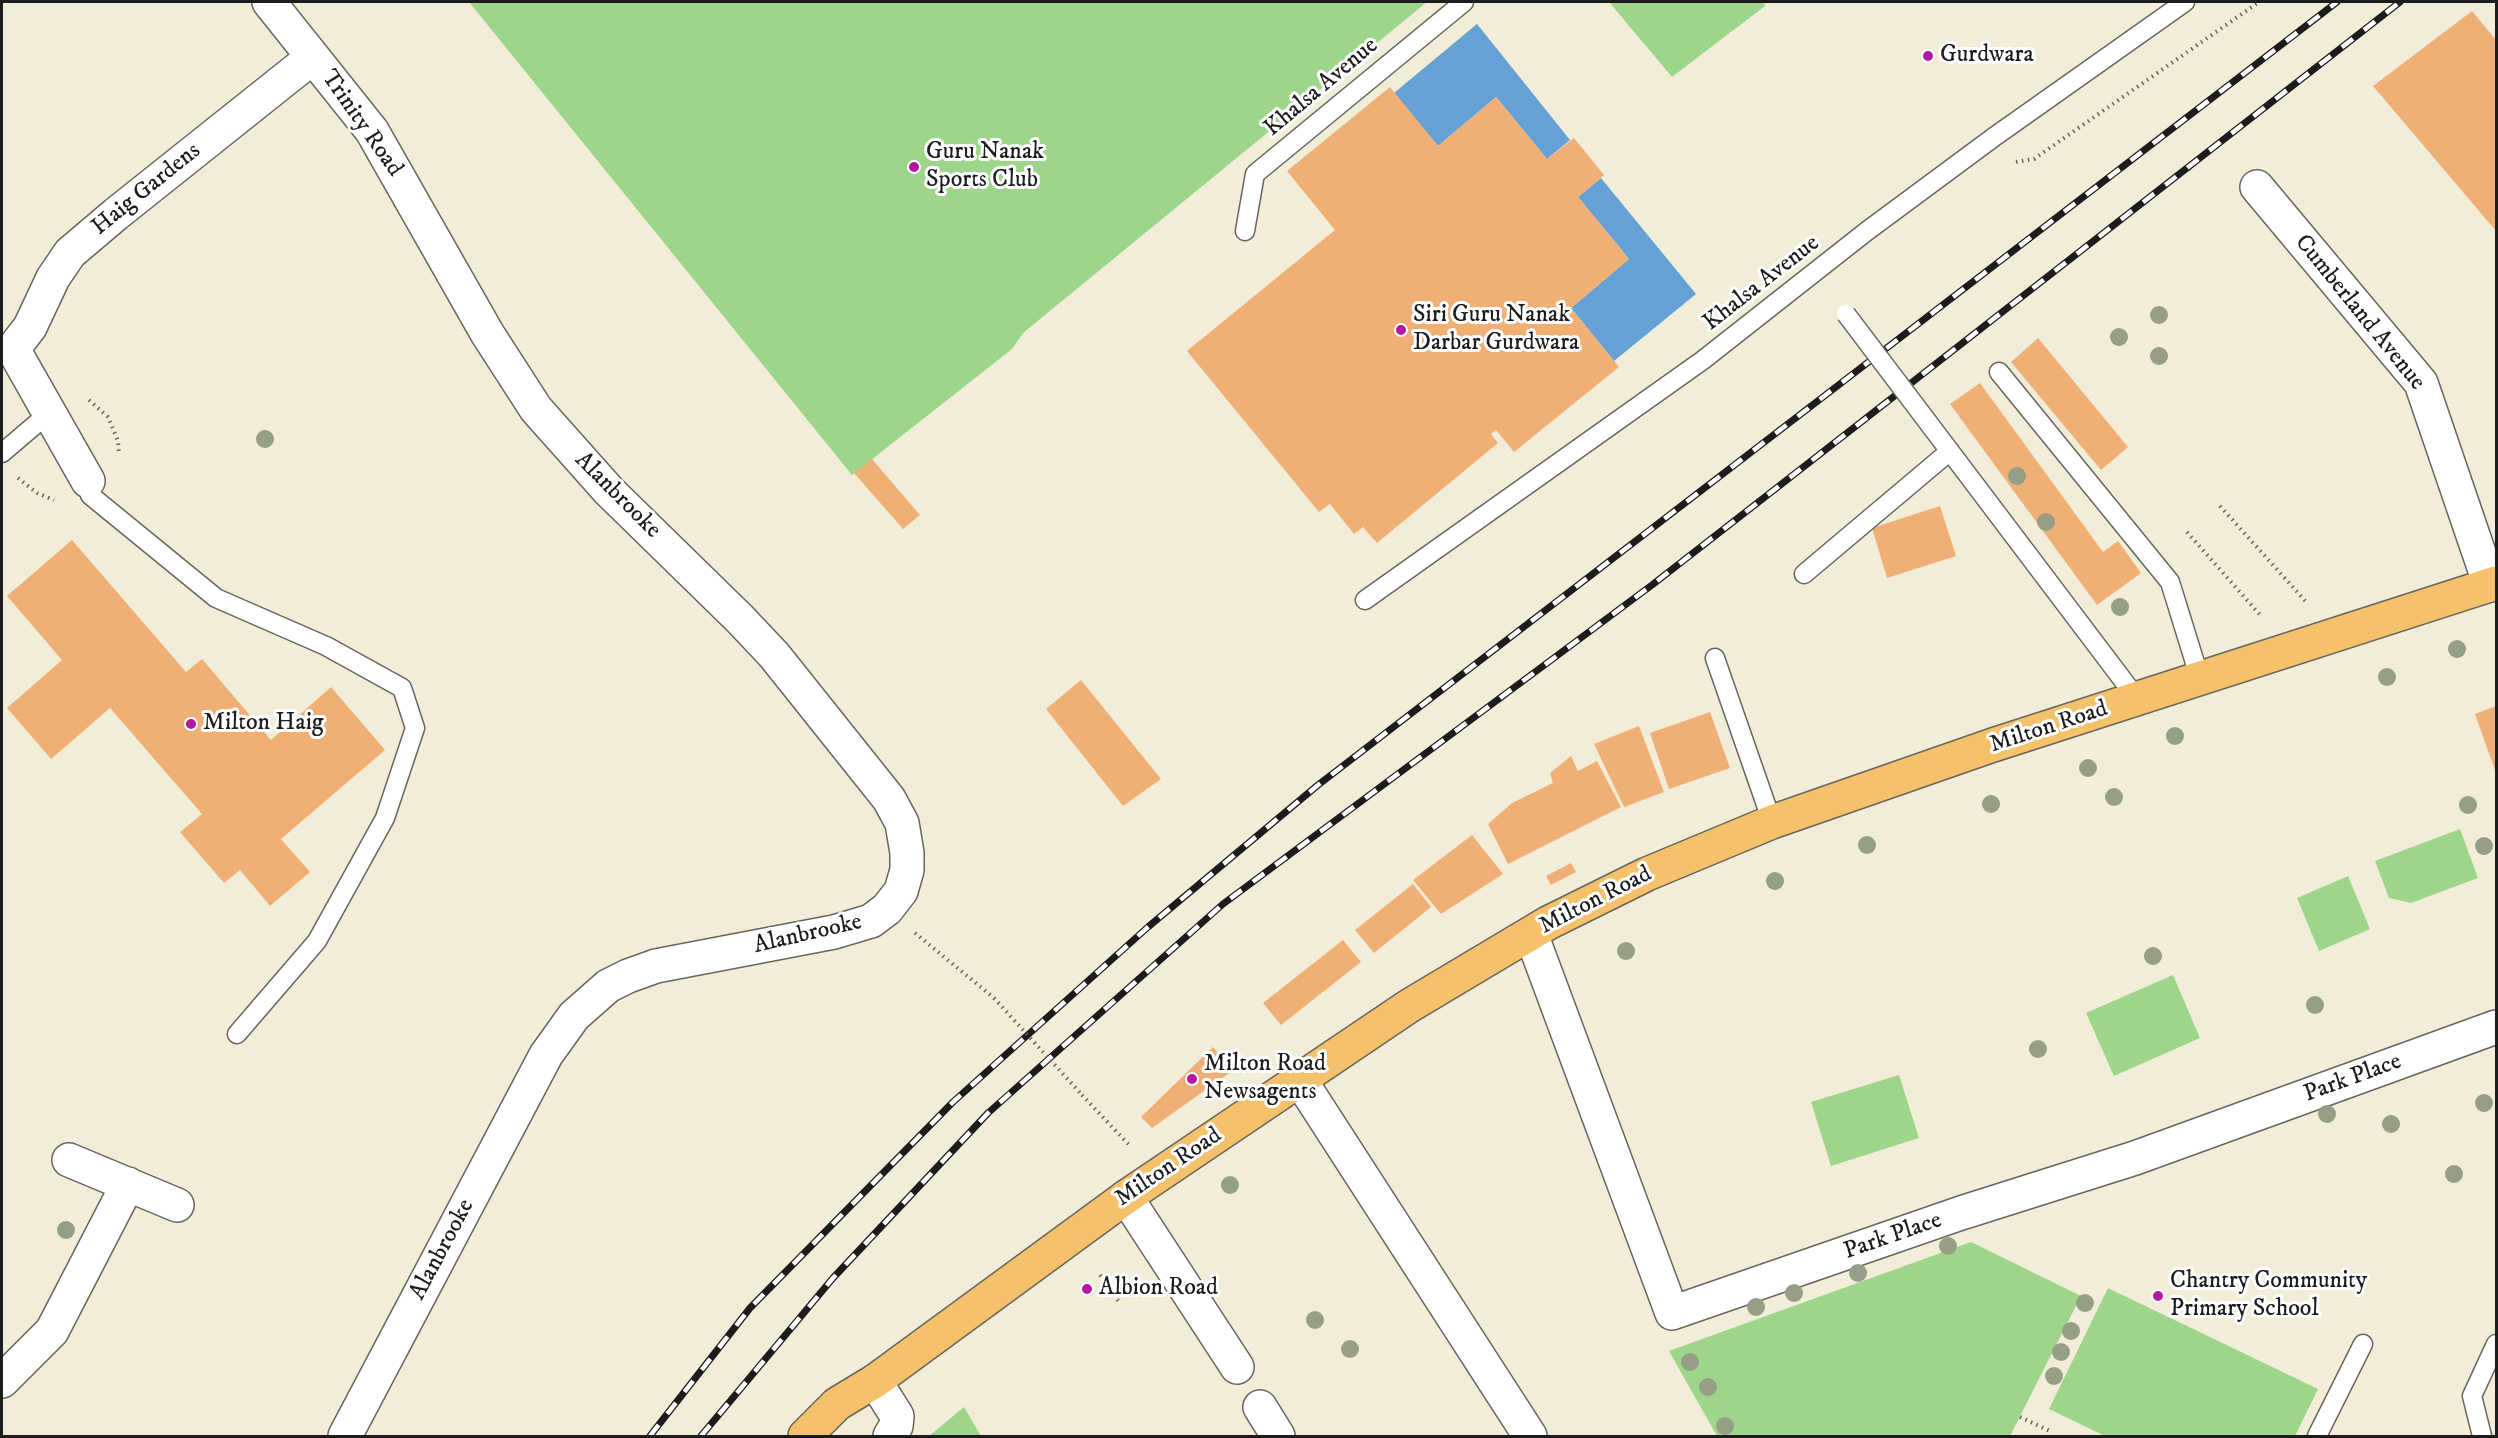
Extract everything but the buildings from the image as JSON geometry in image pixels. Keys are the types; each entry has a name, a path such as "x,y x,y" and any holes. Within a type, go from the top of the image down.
{"main road":[{"name":"Milton Road","path":"805,1437 837,1404 875,1381 1126,1197 1409,1006 1531,934 1647,874 1772,822 1993,745 2493,584"}],"street":[{"name":"Trinity Road","path":"269,2 372,131 441,254"},
{"name":"Haig Gardens","path":"89,488 49,413 7,349 30,327 53,278 70,254 116,214 313,57"},
{"name":"Cumberland Avenue","path":"2257,187 2421,383 2493,584"},
{"name":"Alanbrooke","path":"345,1437 546,1055 564,1028 585,1004 608,986 656,966 834,932 871,921 887,909 901,891 908,866 903,829 889,799 757,636 609,491 536,409 487,333 441,254"},
{"name":"Park Place","path":"1531,934 1672,1313 1961,1213 2135,1158 2496,1027"},
{"path":"1300,1080 1530,1437"},
{"path":"69,1160 177,1206"},
{"path":"2,1381 52,1331 128,1184"},
{"path":"1126,1197 1237,1367"},
{"path":"875,1381 897,1416 896,1426 890,1437"},
{"path":"1260,1407 1278,1437"}],"lane":[{"name":"Khalsa Avenue","path":"1245,231 1255,174 1464,2"},
{"name":"Khalsa Avenue","path":"1365,600 1703,360 1876,224 1994,137 2186,2"},
{"path":"1846,314 2138,700"},
{"path":"1999,372 2170,582 2200,679"},
{"path":"6,450 49,413"},
{"path":"1804,574 1950,451"},
{"path":"89,488 199,587 216,598 326,646 402,688 415,728 385,818 317,940 237,1034"},
{"path":"1715,658 1772,822"},
{"path":"2317,1437 2363,1344"},
{"path":"2482,1437 2472,1396 2496,1344"}],"path":[{"path":"6,450 16,475 24,484 50,500 61,501 89,488 101,487 111,474 119,449 108,417 101,408 86,399"},
{"path":"2220,506 2336,635"},
{"path":"2187,532 2291,650"},
{"path":"887,909 994,998 1135,1150"},
{"path":"1100,1275 1119,1302"},
{"path":"2020,1417 2052,1432"}],"green space":[{"name":"Guru Nanak Sports Club","path":"469,2 1427,2 1023,333 1012,349 852,475"},
{"path":"1609,2 1767,2 1765,6 1672,77"},
{"path":"2460,829 2478,878 2411,903 2389,898 2375,861"},
{"path":"2348,876 2370,929 2319,951 2297,898"},
{"path":"2173,975 2200,1038 2114,1076 2086,1013"},
{"path":"1899,1075 1919,1138 1831,1166 1811,1102"},
{"path":"1971,1242 2081,1296 2010,1436 1717,1436 1669,1351"},
{"path":"2108,1288 2318,1389 2295,1436 2105,1436 2049,1409"},
{"path":"964,1407 981,1436 929,1436"}],"water":[{"path":"1477,24 1570,140 1547,159 1496,97 1438,146 1394,93"},
{"path":"1601,178 1696,294 1614,361 1571,308 1629,259 1578,197"}],"railway":[{"path":"650,1436 750,1308 953,1102 1148,927 1318,785 2337,2"},
{"path":"701,1436 833,1278 988,1113 1223,904 1652,585 2400,2"}],"place":[{"name":"Gurdwara","path":"1928,56"},
{"name":"Guru Nanak Sports Club","path":"914,167"},
{"name":"Siri Guru Nanak Darbar Gurdwara","path":"1401,330"},
{"name":"Milton Haig","path":"191,724"},
{"name":"Milton Road Newsagents","path":"1192,1079"},
{"name":"Albion Road","path":"1087,1289"},
{"name":"Chantry Community Primary School","path":"2158,1296"}]}
